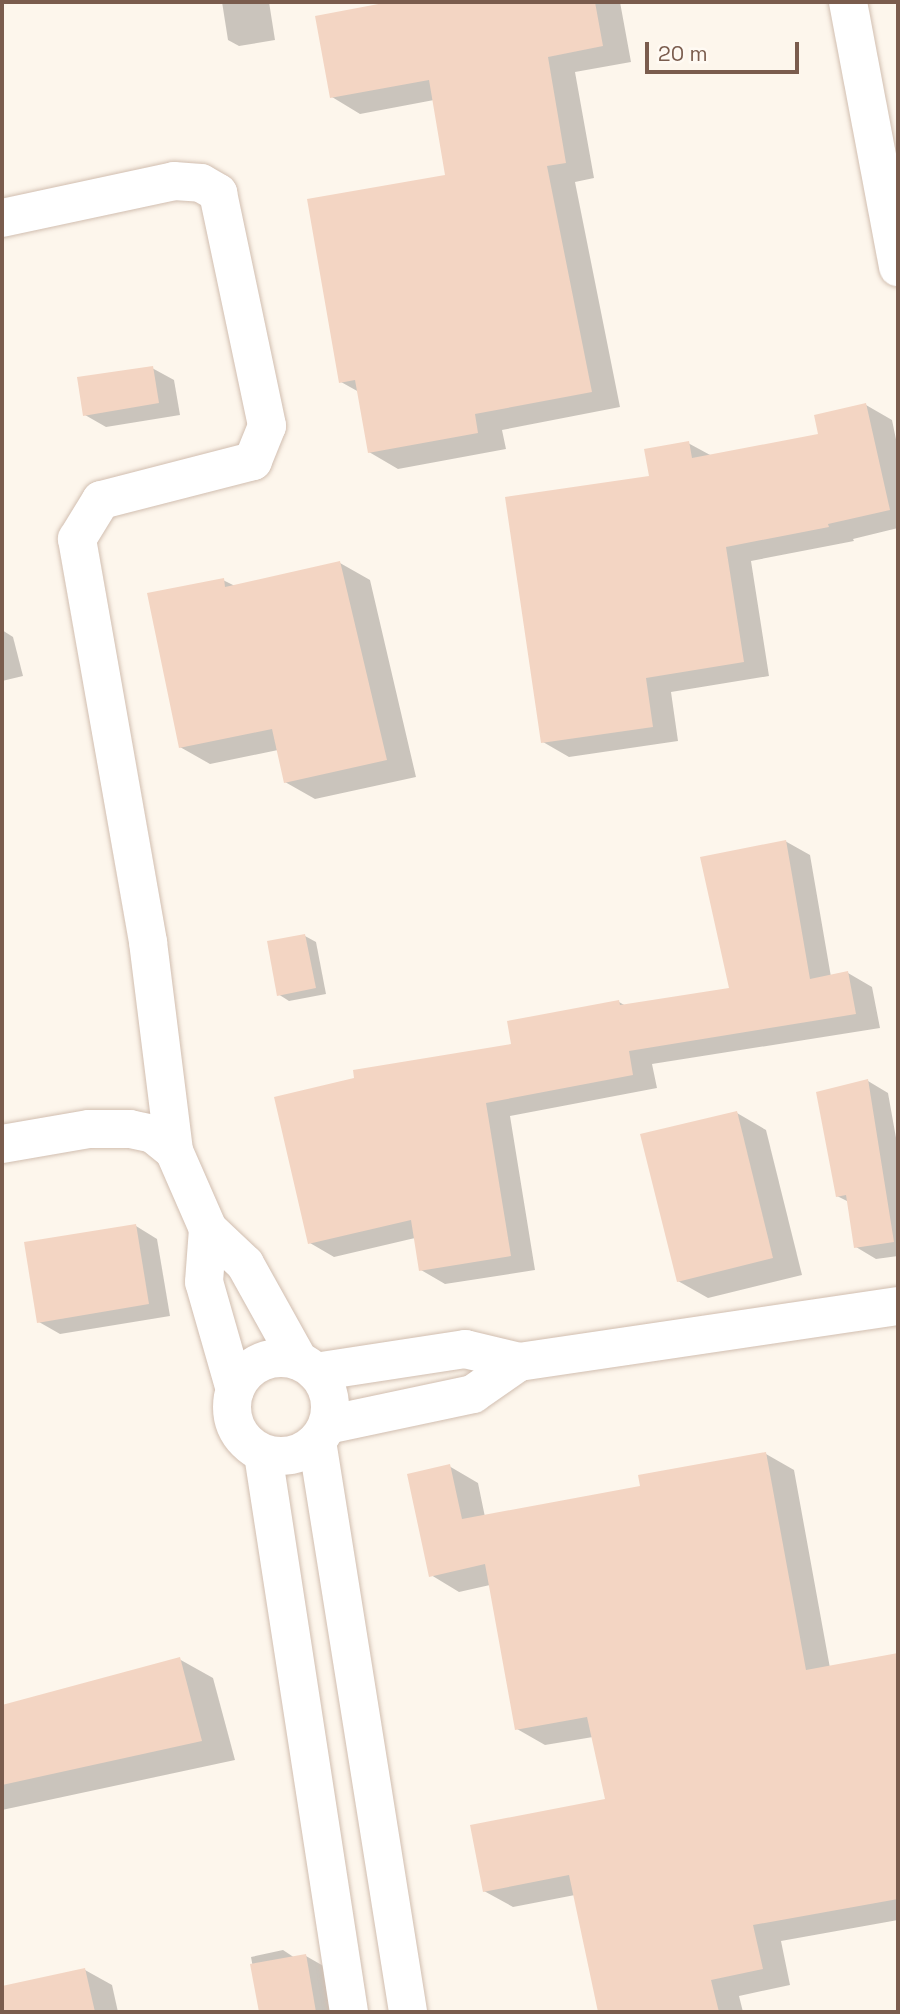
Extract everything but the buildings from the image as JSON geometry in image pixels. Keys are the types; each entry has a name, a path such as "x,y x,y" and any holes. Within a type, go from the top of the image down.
{"street":[{"path":"848,2 898,267"},
{"path":"2,218 174,181 201,183 218,193 267,426 253,461 102,500 77,539 148,942 174,1151 208,1229 245,1264 307,1366 327,1387 331,1406 322,1433 408,2012"},
{"path":"2,1144 89,1129 130,1129 153,1134 174,1151"},
{"path":"208,1229 204,1282 235,1390"},
{"path":"519,1362 473,1394 322,1433 301,1453 282,1457 263,1454 246,1444 236,1427 232,1409 235,1390 245,1373 261,1363 279,1358 307,1366 466,1349 519,1362 898,1306"},
{"path":"263,1454 349,2012"}]}
